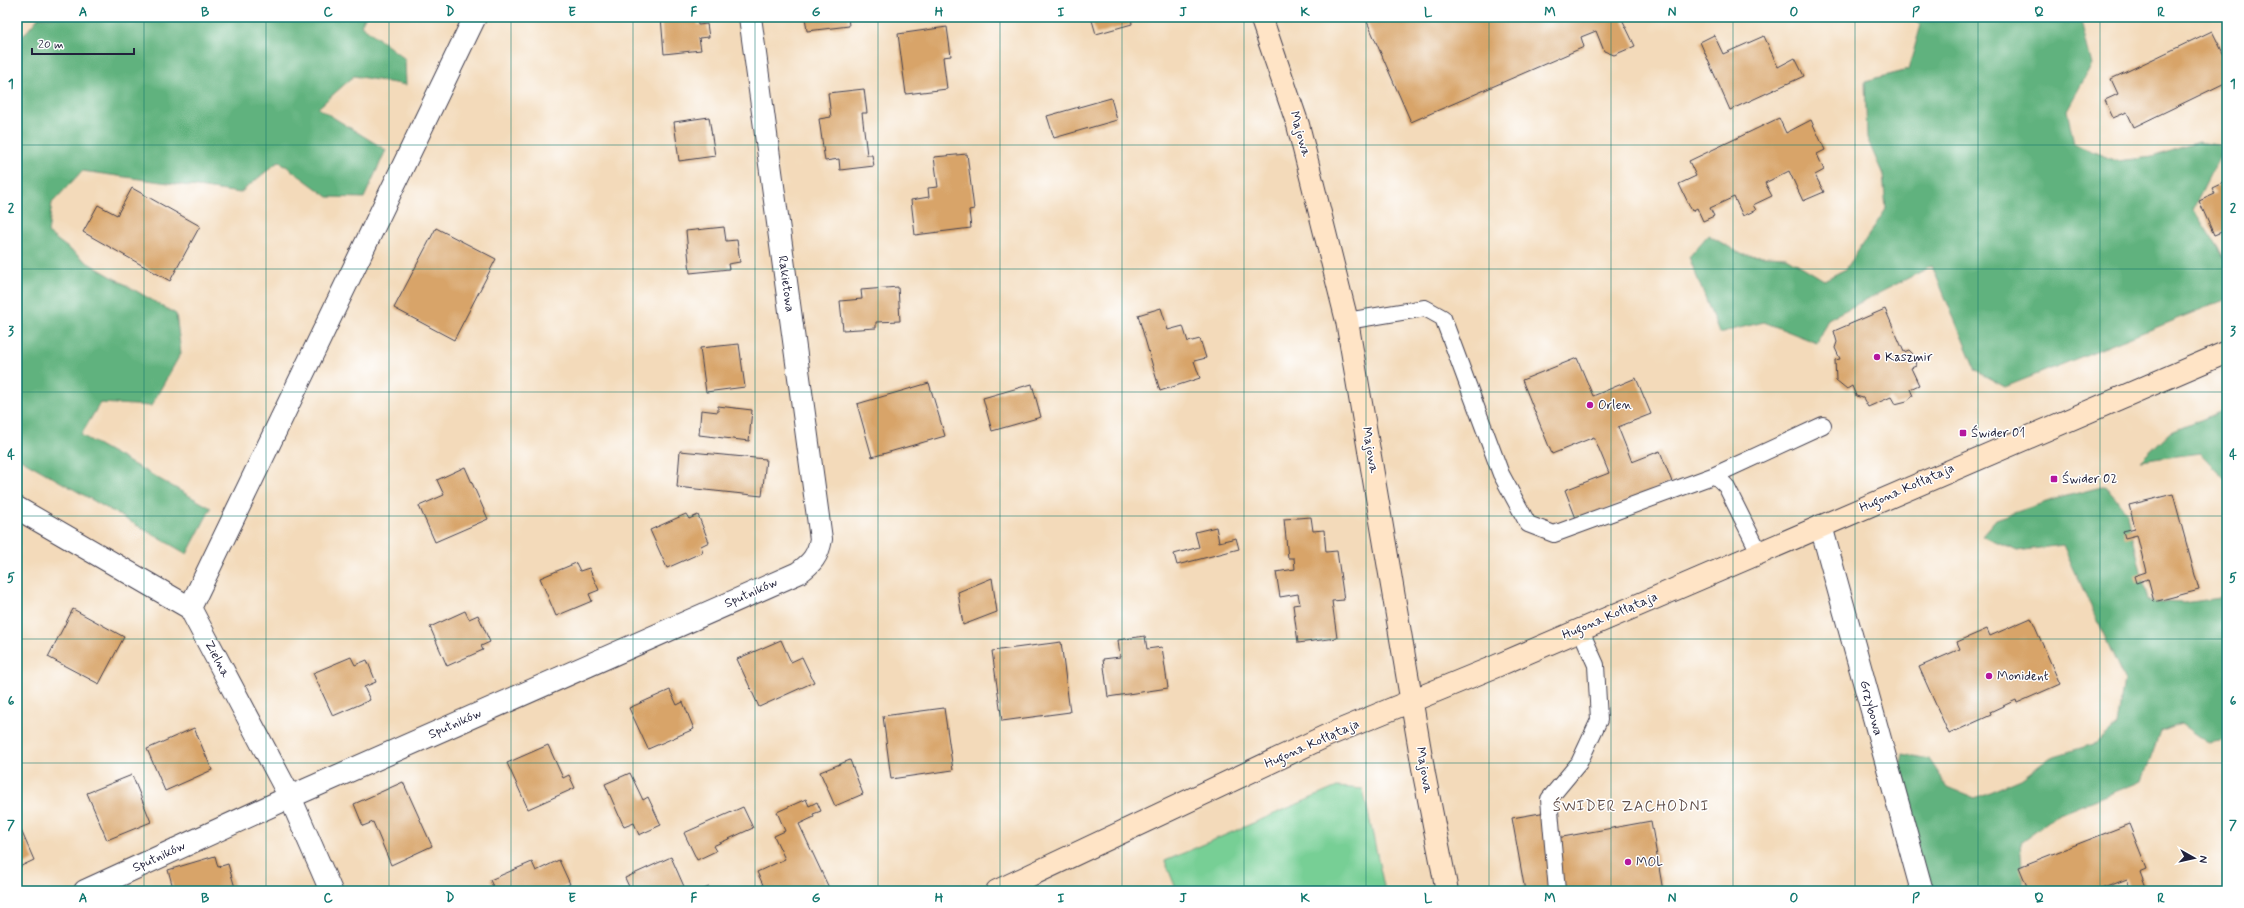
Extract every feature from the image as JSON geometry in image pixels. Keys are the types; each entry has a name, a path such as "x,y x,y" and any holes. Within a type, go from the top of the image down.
{"main road":[{"name":"Majowa","path":"1262,17 1298,124 1347,322 1447,891"},
{"name":"Hugona Kołłątaja","path":"997,891 1326,736 1413,702 2227,352"}],"street":[{"path":"17,508 190,608 475,17"},
{"name":"Rakietowa","path":"750,17 821,539 819,552"},
{"name":"Grzybowa","path":"1821,526 1922,891"},
{"name":"Sputników","path":"85,891 290,797 798,573 811,564 819,552"},
{"name":"Zielna","path":"190,608 290,797 331,891"}],"lane":[{"path":"1347,322 1425,308 1443,318 1501,474 1528,524 1554,534 1715,474 1823,424"},
{"path":"1715,474 1726,486 1759,552"},
{"path":"1558,891 1549,799 1579,763 1599,720 1596,665 1580,629"}],"green space":[{"path":"39,17 99,17 107,19 117,17 365,17 361,25 405,59 406,85 354,76 318,108 386,150 364,198 328,197 279,161 240,193 82,171 52,203 48,233 88,263 176,314 181,353 151,406 100,403 81,435 211,508 187,554 17,457 17,43"},
{"path":"1908,17 2080,17 2092,65 2067,110 2074,144 2116,161 2152,157 2198,142 2225,146 2193,209 2227,262 2227,299 2005,387 1976,371 1932,266 1828,319 1817,343 1764,322 1719,333 1689,257 1708,235 1743,255 1786,257 1824,280 1846,269 1886,209 1883,175 1867,138 1865,81 1908,70 1921,25"},
{"path":"2227,409 2227,481 2200,453 2140,461 2169,433"},
{"path":"2105,486 2127,512 2148,601 2184,603 2227,597 2227,741 2209,744 2181,724 2160,732 2142,781 2057,815 2020,842 2024,891 1923,891 1893,794 1903,754 1929,759 1948,787 1975,798 2021,779 2051,757 2097,743 2117,725 2124,679 2063,545 2017,551 1982,535 1996,519 2055,499"},
{"path":"1337,787 1363,789 1385,891 1177,891 1165,861"}],"building":[{"path":"661,17 697,17 698,25 707,24 709,37 699,38 701,50 664,54"},
{"path":"805,17 848,17 849,26 807,31"},
{"path":"1091,17 1131,17 1132,24 1096,34"},
{"path":"1365,17 1621,17 1635,46 1614,55 1604,51 1596,31 1581,37 1584,47 1411,122"},
{"path":"947,27 951,56 943,57 947,89 906,94 898,34"},
{"path":"2212,31 2227,61 2227,82 2134,127 2127,112 2113,118 2105,100 2118,94 2111,79"},
{"path":"1714,35 1723,54 1764,36 1778,67 1795,58 1804,76 1730,110 1700,42"},
{"path":"864,89 867,113 862,113 867,155 872,155 874,166 840,170 839,159 825,161 819,119 831,117 828,93"},
{"path":"1111,98 1117,120 1054,138 1047,116"},
{"path":"709,117 715,156 679,161 674,122"},
{"path":"1779,118 1786,133 1811,120 1825,150 1817,154 1824,170 1815,175 1824,192 1803,201 1789,171 1765,183 1772,196 1753,205 1756,210 1743,216 1734,197 1710,208 1714,216 1703,221 1697,208 1692,211 1679,184 1696,176 1689,161"},
{"path":"967,154 974,209 969,210 971,228 915,235 911,200 929,197 928,188 938,187 934,157"},
{"path":"2227,181 2227,230 2214,235 2199,201 2215,194 2212,188"},
{"path":"132,188 200,226 170,281 83,232 98,205 117,215"},
{"path":"724,227 726,241 737,240 740,262 728,264 729,269 690,273 686,231"},
{"path":"436,228 496,259 454,340 394,308"},
{"path":"898,287 900,321 876,322 876,328 843,330 840,301 862,299 861,290"},
{"path":"1161,308 1168,330 1183,326 1188,342 1200,339 1206,358 1194,361 1200,378 1160,391 1138,315"},
{"name":"Kaszmir","path":"1885,309 1904,352 1909,350 1914,355 1916,366 1911,368 1919,385 1910,389 1913,396 1907,401 1895,404 1891,397 1868,407 1863,398 1856,396 1852,386 1847,389 1836,380 1835,360 1840,359 1835,348 1837,342 1834,331"},
{"path":"739,344 745,387 706,392 700,348"},
{"name":"Orlen","path":"1577,358 1593,396 1636,378 1651,414 1618,427 1632,462 1660,451 1672,482 1577,521 1565,490 1609,473 1594,437 1552,454 1522,380"},
{"path":"929,383 945,436 872,457 857,404"},
{"path":"1032,384 1041,417 992,431 983,398"},
{"path":"718,406 752,410 749,441 699,435 701,410 718,412"},
{"path":"680,451 766,459 762,496 677,487"},
{"path":"465,467 488,519 435,542 419,506 444,495 437,480"},
{"path":"2173,494 2199,590 2154,602 2148,579 2136,583 2134,576 2146,572 2137,535 2125,538 2123,531 2135,528 2129,505"},
{"path":"686,514 689,519 698,515 709,542 701,546 703,552 667,568 650,530"},
{"path":"1311,517 1313,531 1324,530 1326,552 1337,551 1344,600 1332,601 1337,638 1298,643 1293,605 1300,604 1298,594 1280,597 1276,572 1295,569 1294,558 1288,558 1284,519"},
{"path":"1216,527 1219,542 1236,538 1239,549 1177,565 1174,554 1199,547 1195,532"},
{"path":"576,563 580,571 589,568 599,590 589,594 592,601 556,616 540,578"},
{"path":"992,578 997,612 963,625 958,592"},
{"path":"73,609 124,637 99,684 48,657"},
{"path":"465,611 469,619 478,615 490,642 481,646 483,650 447,666 430,627"},
{"name":"Monident","path":"2031,618 2060,684 2017,703 2016,700 1990,712 1991,715 1949,734 1919,667 1960,649 1957,642 1987,629 1990,636"},
{"path":"1145,636 1147,649 1162,647 1168,688 1108,697 1103,659 1120,657 1118,640"},
{"path":"781,640 791,662 802,657 814,682 759,707 737,659"},
{"path":"1061,642 1070,712 1002,721 992,651"},
{"path":"351,657 355,665 367,660 376,682 364,687 370,700 333,716 313,673"},
{"path":"670,690 677,705 683,702 694,729 648,749 629,708"},
{"path":"944,708 953,770 891,779 883,716"},
{"path":"194,728 212,770 165,791 147,749"},
{"path":"548,745 563,778 569,775 575,788 528,809 507,763"},
{"path":"850,760 863,794 835,806 820,772"},
{"path":"630,773 643,800 648,797 661,825 639,835 634,823 624,827 605,784"},
{"path":"132,775 151,822 107,840 87,793"},
{"path":"403,782 432,846 391,865 373,822 363,826 354,804"},
{"path":"806,799 809,806 817,802 821,811 813,814 814,817 799,824 830,890 766,891 757,872 785,859 774,836 785,831 777,812"},
{"path":"743,807 753,828 713,846 716,851 697,860 684,833"},
{"path":"1552,811 1557,838 1651,821 1663,891 1525,891 1512,818"},
{"path":"17,821 34,860 17,868"},
{"path":"2129,824 2147,869 2140,872 2147,891 2131,891 2127,879 2096,891 2029,891 2019,867"},
{"path":"215,856 218,867 228,864 236,891 174,891 168,870"},
{"path":"671,857 686,891 631,891 625,878"},
{"path":"559,860 570,884 554,891 495,891 490,880 532,862 536,871"},
{"path":"709,887 711,891 699,891"}],"place":[{"name":"Kaszmir","path":"1877,357"},
{"name":"Orlen","path":"1590,405"},
{"name":"Świder 01","path":"1963,433"},
{"name":"Świder 02","path":"2054,479"},
{"name":"Monident","path":"1989,676"},
{"name":"MOL","path":"1628,862"}],"district":[{"name":"ŚWIDER ZACHODNI","path":"1631,807"}]}
